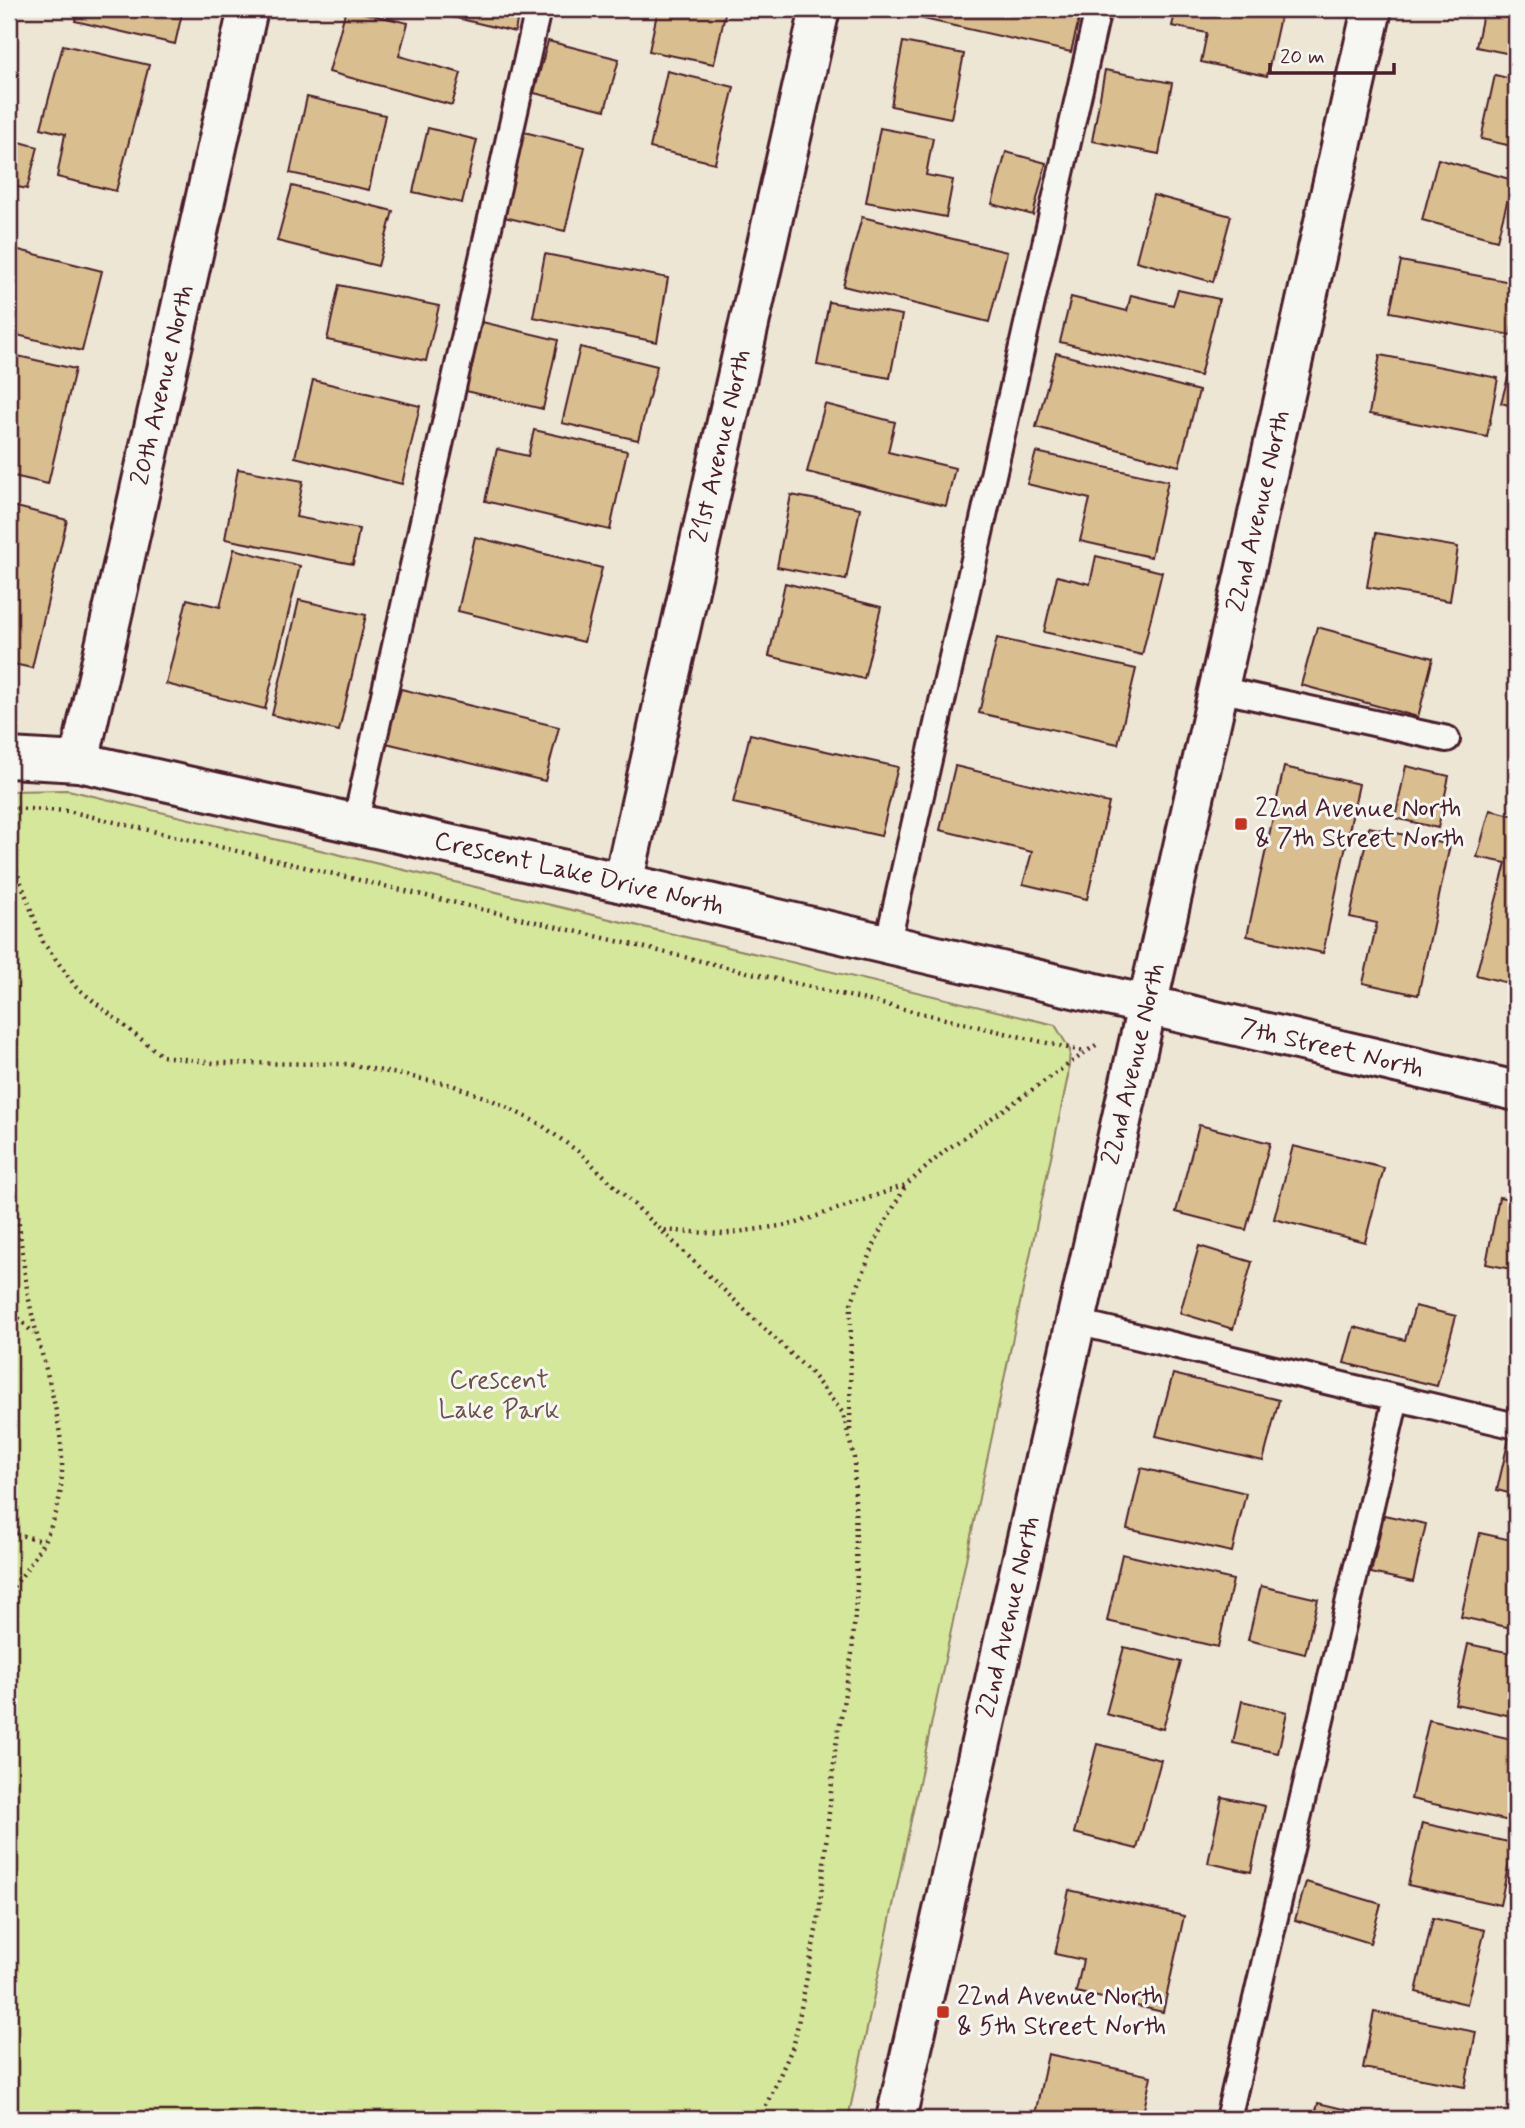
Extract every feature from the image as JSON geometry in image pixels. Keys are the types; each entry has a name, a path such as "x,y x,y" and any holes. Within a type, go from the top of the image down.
{"street":[{"name":"20th Avenue North","path":"79,762 248,9"},
{"name":"21st Avenue North","path":"623,883 820,9"},
{"name":"22nd Avenue North","path":"896,2119 1372,9"},
{"name":"Crescent Lake Drive North","path":"9,758 79,762 623,883 1147,1008"},
{"name":"7th Street North","path":"1147,1008 1516,1091"}],"lane":[{"path":"355,824 538,9"},
{"path":"887,946 1098,9"},
{"path":"1219,689 1447,739"},
{"path":"1076,1322 1516,1426"},
{"path":"1228,2119 1396,1398"}],"path":[{"path":"9,1592 43,1541 59,1502 61,1448 47,1373 35,1334 26,1280 15,1162 9,1008 14,921 10,853 11,808 68,811 1086,1053"},
{"path":"10,853 43,942 76,987 162,1056 214,1063 348,1064 452,1085 492,1100 540,1124 579,1153 662,1230 810,1373 844,1413 854,1458 855,1614 852,1653 835,1751 819,1915 794,2044 760,2119"},
{"path":"850,1440 848,1363 851,1304 877,1235 906,1185 946,1150 1147,1008"},
{"path":"662,1230 723,1234 794,1224 906,1185"},
{"path":"9,1308 35,1334"},
{"path":"9,1532 43,1541"}],"green space":[{"name":"Crescent Lake Park","path":"68,790 1055,1025 1070,1050 1068,1076 848,2119 9,2119 9,791"}],"building":[{"path":"78,9 183,9 175,44 75,21"},
{"path":"346,9 408,23 399,56 461,73 452,105 329,72"},
{"path":"446,9 519,9 515,32 444,15"},
{"path":"658,9 726,9 714,64 649,51"},
{"path":"921,9 1048,9 1080,15 1071,52 919,18"},
{"path":"1176,9 1241,9 1280,17 1267,76 1201,62 1207,33 1172,26"},
{"path":"1484,9 1516,9 1516,55 1476,47"},
{"path":"548,41 619,59 605,110 534,93"},
{"path":"903,42 964,54 951,118 891,106"},
{"path":"63,45 149,65 116,191 57,177 65,134 41,128"},
{"path":"1105,70 1172,83 1159,154 1092,141"},
{"path":"667,71 734,87 715,163 650,148"},
{"path":"1495,75 1516,80 1516,147 1481,139"},
{"path":"307,97 385,115 369,190 290,173"},
{"path":"428,128 477,140 462,203 413,192"},
{"path":"880,128 933,138 926,175 953,180 946,217 866,202"},
{"path":"524,132 585,147 565,231 504,217"},
{"path":"9,139 38,147 27,189 9,185"},
{"path":"1006,152 1046,163 1033,215 992,204"},
{"path":"1438,159 1513,180 1497,240 1422,220"},
{"path":"292,186 393,211 378,266 277,241"},
{"path":"1153,195 1231,216 1213,282 1136,261"},
{"path":"9,216 16,218 9,250"},
{"path":"862,217 1007,252 989,322 843,286"},
{"path":"11,248 102,271 82,351 9,333"},
{"path":"545,254 668,278 657,342 533,317"},
{"path":"1401,261 1516,283 1511,335 1390,312"},
{"path":"339,285 439,306 426,361 327,340"},
{"path":"1178,290 1219,299 1200,376 1060,342 1071,297 1127,311 1131,295 1173,305"},
{"path":"829,302 902,315 890,378 817,365"},
{"path":"482,322 558,340 543,409 466,391"},
{"path":"580,347 657,366 638,440 562,423"},
{"path":"1056,353 1199,391 1179,466 1036,427"},
{"path":"9,354 75,369 48,484 9,475"},
{"path":"1380,355 1498,378 1487,437 1369,414"},
{"path":"1511,366 1516,368 1516,407 1501,403"},
{"path":"313,380 420,406 402,484 295,457"},
{"path":"825,404 895,422 888,452 955,468 946,506 807,472"},
{"path":"534,430 627,451 610,530 485,501 497,449 528,456"},
{"path":"1036,452 1168,481 1151,557 1080,541 1090,499 1027,484"},
{"path":"238,469 303,481 296,517 359,529 353,564 225,539"},
{"path":"791,495 860,508 846,580 777,567"},
{"path":"9,505 67,520 32,668 9,663"},
{"path":"1376,533 1458,547 1450,601 1367,587"},
{"path":"475,537 602,568 584,642 458,611"},
{"path":"234,549 300,566 265,709 166,684 187,599 220,607"},
{"path":"1096,556 1162,572 1142,655 1044,632 1057,576 1090,584"},
{"path":"785,583 881,607 864,679 769,656"},
{"path":"299,600 366,615 339,731 272,715"},
{"path":"1317,627 1433,658 1418,717 1301,685"},
{"path":"997,638 1136,669 1118,744 979,713"},
{"path":"401,689 559,727 545,781 386,743"},
{"path":"750,734 898,767 881,836 733,803"},
{"path":"955,766 1109,803 1087,899 1023,884 1032,852 940,830"},
{"path":"1406,766 1449,776 1438,828 1395,818"},
{"path":"1284,767 1359,784 1323,953 1247,936"},
{"path":"1490,810 1516,816 1516,985 1476,975 1506,863 1477,857"},
{"path":"1369,827 1450,845 1418,995 1363,983 1377,923 1350,917"},
{"path":"1199,1125 1270,1143 1246,1230 1176,1212"},
{"path":"1293,1146 1384,1168 1365,1242 1274,1219"},
{"path":"1499,1197 1516,1200 1516,1270 1486,1264"},
{"path":"1199,1246 1252,1262 1233,1329 1180,1313"},
{"path":"1415,1306 1456,1316 1437,1386 1344,1363 1354,1327 1405,1340"},
{"path":"1173,1374 1279,1400 1263,1461 1156,1436"},
{"path":"1510,1434 1516,1436 1516,1495 1497,1490"},
{"path":"1141,1468 1246,1493 1232,1552 1127,1529"},
{"path":"1384,1515 1426,1524 1413,1582 1371,1573"},
{"path":"1480,1533 1516,1541 1516,1629 1461,1617"},
{"path":"1122,1554 1233,1580 1218,1647 1107,1621"},
{"path":"1261,1586 1318,1599 1305,1654 1248,1640"},
{"path":"1468,1644 1516,1654 1516,1717 1455,1704"},
{"path":"1124,1647 1181,1662 1163,1729 1106,1714"},
{"path":"1242,1701 1287,1712 1278,1753 1233,1743"},
{"path":"1429,1720 1516,1740 1514,1822 1411,1799"},
{"path":"1097,1744 1161,1760 1137,1849 1074,1833"},
{"path":"1222,1797 1265,1806 1251,1872 1208,1863"},
{"path":"1422,1823 1513,1843 1500,1905 1408,1885"},
{"path":"1306,1882 1381,1904 1370,1943 1295,1920"},
{"path":"1069,1890 1184,1916 1163,2012 1076,1992 1083,1960 1055,1954"},
{"path":"1433,1918 1485,1930 1467,2004 1416,1992"},
{"path":"1374,2012 1476,2032 1465,2087 1363,2068"},
{"path":"1048,2054 1151,2076 1142,2119 1034,2119"},
{"path":"1318,2103 1385,2119 1314,2119"}],"place":[{"name":"22nd Avenue North & 7th Street North","path":"1241,824"},
{"name":"22nd Avenue North & 5th Street North","path":"943,2012"}]}
